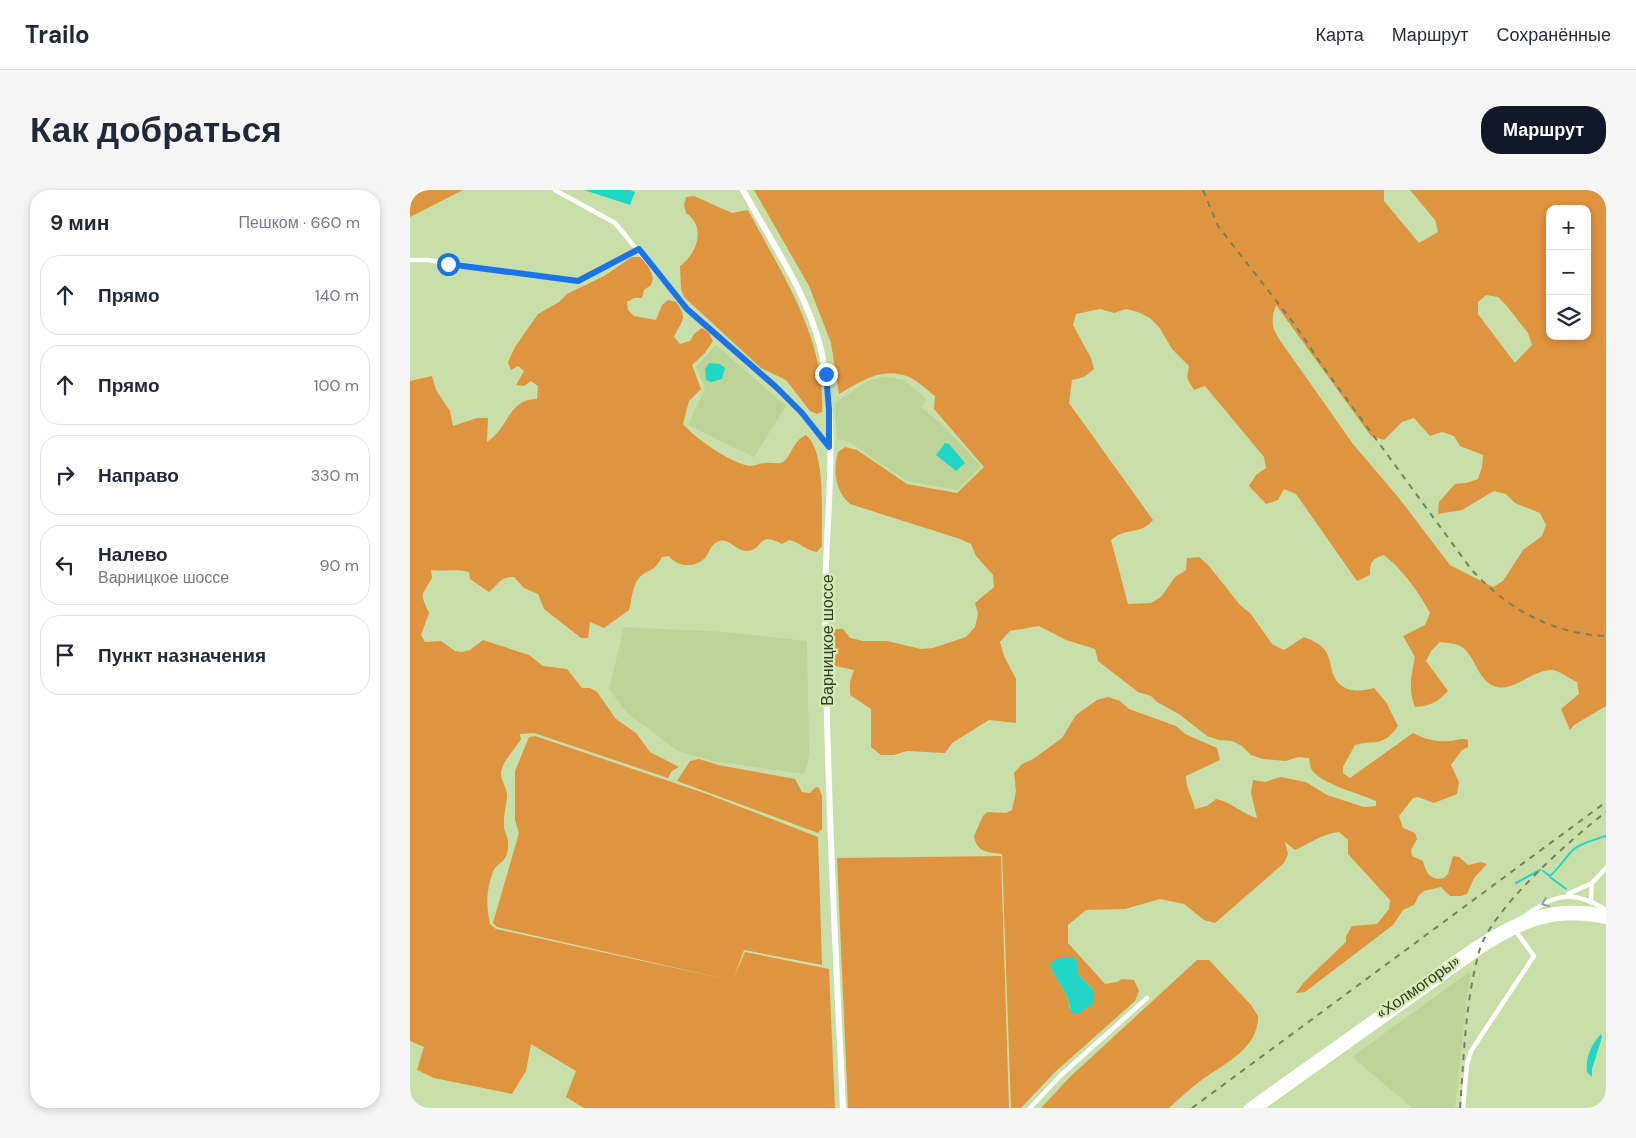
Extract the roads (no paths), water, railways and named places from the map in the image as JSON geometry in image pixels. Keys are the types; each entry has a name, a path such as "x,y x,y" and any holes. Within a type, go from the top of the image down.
{"highway":[{"name":"«Холмогоры»","path":"1259,1108 1514,927 1534,915 1559,910 1606,912"},
{"name":"«Холмогоры»","path":"1248,1108 1493,935 1514,927 1557,916 1577,916 1606,920"}],"street":[{"path":"555,190 616,223 687,309 776,387 802,413 829,447"},
{"name":"Варницкое шоссе","path":"744,190 805,304 820,345 829,409 825,611 826,688 829,832 843,1108"},
{"path":"410,260 428,260 578,281 591,276 639,249"},
{"path":"1463,1108 1467,1064 1471,1050 1534,956 1514,927 1537,907 1592,883 1606,868"},
{"path":"1591,900 1592,883"},
{"path":"1565,896 1591,900 1606,912"},
{"path":"1030,1108 1061,1075 1147,998"}],"water":[{"path":"584,190 630,190 635,192 630,205"},
{"path":"709,363 720,364 725,368 722,379 711,382 706,380 705,369"},
{"path":"945,443 949,444 965,463 956,471 936,455"},
{"path":"1061,957 1073,957 1077,961 1077,973 1094,991 1094,1003 1078,1014 1072,1014 1067,996 1051,969 1050,963"},
{"path":"1601,1034 1602,1037 1592,1069 1592,1077 1587,1072 1588,1056 1592,1046"}],"waterway":[{"path":"1543,871 1550,876 1577,847 1606,836"},
{"path":"1516,883 1540,870"},
{"path":"1550,877 1566,889"}],"railway":[{"path":"1203,190 1218,226 1295,325 1324,368 1471,569 1499,596 1531,616 1567,630 1606,636"},
{"path":"1192,1108 1606,802"},
{"path":"1460,1108 1466,1030 1474,971 1486,935 1515,896 1534,876 1573,839 1606,812"}]}
